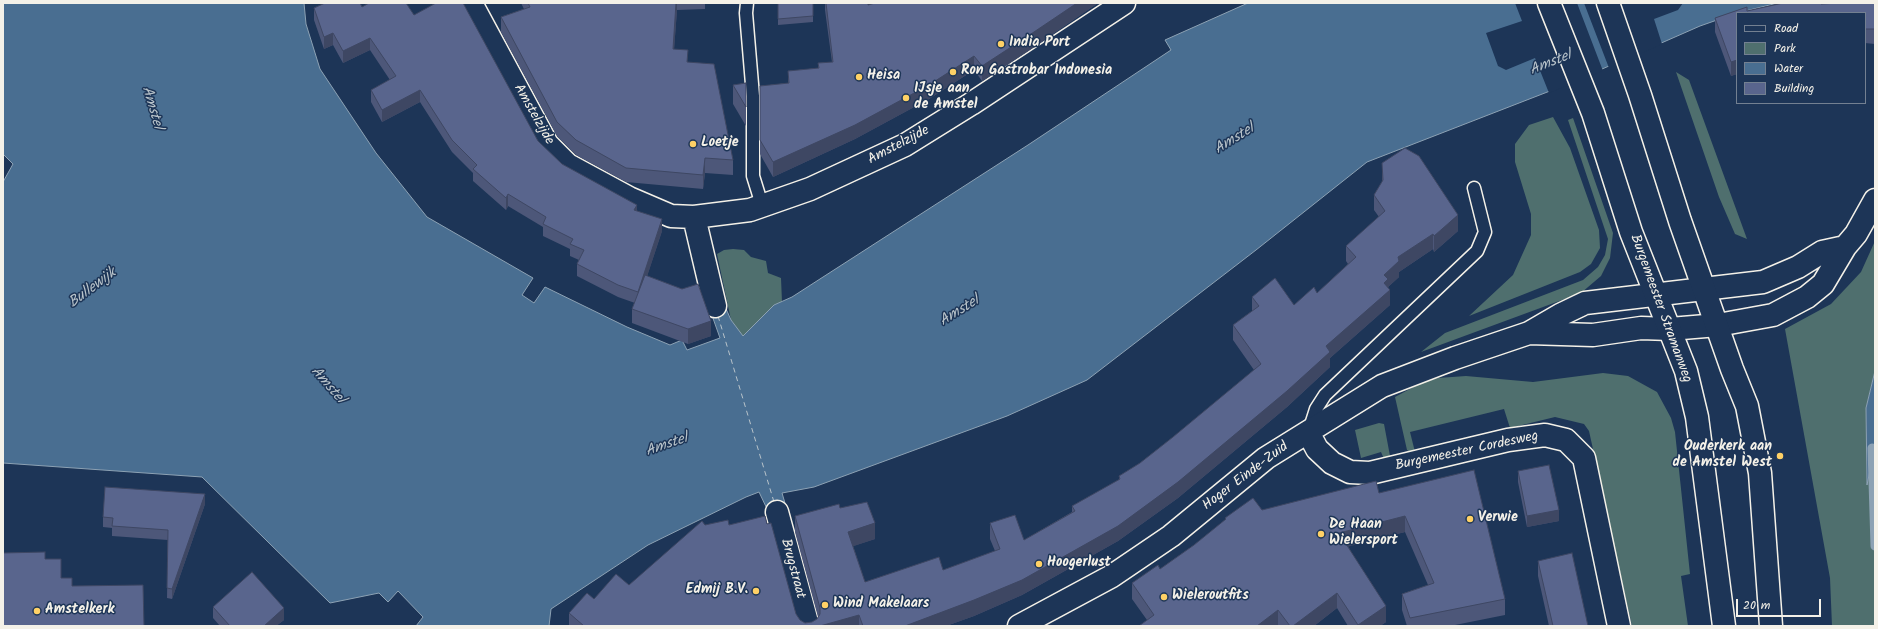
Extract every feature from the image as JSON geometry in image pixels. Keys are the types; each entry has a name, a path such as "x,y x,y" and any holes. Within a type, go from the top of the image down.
{"street":[{"name":"Amstelzijde","path":"471,3 548,144 568,165 629,198 671,216 694,217 750,210 810,189 906,145 1124,3"},
{"name":"Burgemeester Stramanweg","path":"1549,3 1593,113 1631,232 1663,294 1670,329 1686,371 1697,418 1724,626"},
{"path":"1608,3 1640,95 1680,221 1718,324 1732,369 1747,406 1760,473 1771,626"},
{"name":"Hoger Einde-Zuid","path":"1529,333 1593,335 1641,328 1670,329 1718,324 1772,315 1807,297 1824,284 1845,246 1856,234 1875,200"},
{"path":"694,217 714,306"},
{"name":"Hoger Einde-Zuid","path":"1019,626 1112,576 1171,536 1266,458 1382,386 1455,358 1529,333 1560,315 1585,303 1763,282 1798,266 1822,252 1845,246"},
{"name":"Burgemeester Cordesweg","path":"1308,432 1317,449 1332,463 1350,472 1370,474 1508,440 1545,435 1566,440 1584,458 1619,626"},
{"name":"Brugstraat","path":"777,512 808,626"}],"lane":[{"path":"747,3 746,14 753,96 753,176 762,205"},
{"path":"1308,432 1316,409 1325,395 1477,251 1485,232 1474,188"}],"green space":[{"path":"1676,72 1689,80 1747,239 1735,234 1719,197"},
{"path":"1553,117 1570,148 1599,230 1600,248 1591,264 1580,272 1469,316 1513,275 1531,235 1531,214 1515,162 1515,144 1529,125"},
{"path":"1573,118 1613,233 1610,258 1601,276 1581,293 1421,352 1445,333 1583,280 1598,267 1605,255 1608,239 1568,120"},
{"path":"1875,241 1875,371 1866,408 1867,483 1875,445 1875,626 1832,626 1830,578 1785,329 1831,304 1861,272"},
{"path":"724,250 744,250 751,257 766,261 768,273 781,278 782,302 774,305 743,337 731,320 717,254"},
{"path":"1603,373 1628,376 1657,392 1671,418 1675,432 1690,574 1681,576 1688,626 1632,626 1589,431 1584,424 1555,417 1510,428 1504,409 1410,432 1415,452 1410,452 1407,450 1395,397 1419,384 1438,378 1466,376 1533,382"},
{"path":"1379,423 1384,424 1390,456 1384,459 1381,452 1361,458 1355,430"}],"water":[{"path":"3,3 304,3 306,24 320,69 376,153 427,217 533,278 522,295 534,303 545,287 627,327 670,345 682,340 687,350 720,338 709,307 723,302 731,320 743,336 774,305 792,297 1028,145 1171,50 1165,40 1248,3 1778,3 1736,12 1736,13 1700,26 1568,84 1367,162 1256,250 1087,380 1007,416 814,487 782,493 787,510 769,513 759,492 746,497 648,545 551,609 549,626 416,626 423,617 398,591 388,602 379,593 330,603 202,477 3,463 3,182 13,164 3,154"},
{"path":"1875,371 1875,445 1867,485 1866,408"}],"pier":[{"path":"1515,3 1577,3 1603,71 1549,93 1535,58 1506,70 1498,66 1486,33 1522,21"},
{"path":"1584,3 1683,3 1678,10 1654,19 1662,44 1609,68"}],"building":[{"path":"325,3 360,3 362,7 369,3 406,3 414,15 436,3 463,3 538,141 562,164 637,205 634,210 662,219 638,292 618,285 577,264 584,250 570,244 573,239 543,224 546,217 508,194 506,198 473,169 477,165 452,140 420,90 382,110 371,90 396,76 370,38 343,51 333,33 324,37 314,8"},
{"path":"528,3 676,3 673,49 688,50 687,62 714,64 733,160 705,158 703,175 626,168 576,140 557,122 501,17 530,7"},
{"path":"778,3 813,3 813,16 778,19"},
{"path":"826,3 868,3 868,5 875,3 1077,3 982,66 974,56 929,85 855,125 773,162 760,140 760,86 789,83 788,71 819,68 818,63 833,62"},
{"path":"1783,3 1875,3 1875,29 1866,29 1866,12 1736,12 1736,60 1731,62 1715,18 1747,7 1747,11"},
{"path":"746,83 746,107 733,85"},
{"path":"1405,148 1419,156 1458,215 1434,236 1433,234 1398,257 1399,261 1384,275 1388,279 1384,283 1390,290 1326,346 1330,352 1287,391 1178,482 1118,526 1022,580 905,626 863,626 859,615 820,626 584,626 569,613 587,593 594,599 616,574 629,585 702,521 705,525 728,520 729,525 765,516 767,524 771,523 796,614 800,620 805,623 812,622 817,619 820,614 820,608 795,516 839,504 840,508 867,502 875,523 848,532 865,582 939,557 943,570 1000,549 990,523 1015,515 1024,540 1075,511 1072,506 1120,479 1119,476 1140,463 1173,437 1261,364 1233,325 1259,306 1252,297 1275,278 1294,305 1314,287 1317,293 1356,257 1346,246 1385,211 1374,195 1383,180 1382,163"},
{"path":"645,275 682,289 698,284 711,321 688,329 632,309"},
{"path":"1549,465 1559,510 1527,516 1518,471"},
{"path":"1474,470 1505,599 1410,618 1402,594 1434,583 1405,516 1339,533 1386,606 1358,625 1337,593 1293,626 1290,626 1278,610 1257,626 1139,626 1154,615 1132,583 1158,565 1160,569 1194,545 1226,519 1225,518 1253,498 1262,510 1376,481 1379,493"},
{"path":"105,487 205,494 172,589 167,588 168,530 112,526 113,518 103,517"},
{"path":"45,552 45,559 61,559 61,578 72,578 72,586 143,585 144,626 3,626 3,553"},
{"path":"1572,553 1588,626 1553,626 1538,561"},
{"path":"252,572 284,608 264,626 230,626 213,607"}],"waterway":[{"path":"1872,448 1875,546"}],"ferry route":[{"path":"718,316 774,502"}],"place":[{"name":"India Port","path":"1001,44"},
{"name":"Ron Gastrobar Indonesia","path":"953,72"},
{"name":"Heisa","path":"859,77"},
{"name":"IJsje aan de Amstel","path":"906,98"},
{"name":"Loetje","path":"693,144"},
{"name":"Ouderkerk aan de Amstel West","path":"1780,456"},
{"name":"Verwie","path":"1470,519"},
{"name":"De Haan Wielersport","path":"1321,534"},
{"name":"Hoogerlust","path":"1039,564"},
{"name":"Edmij B.V.","path":"756,591"},
{"name":"Wieleroutfits","path":"1164,597"},
{"name":"Wind Makelaars","path":"825,605"},
{"name":"Amstelkerk","path":"37,611"}],"water label":[{"name":"Amstel","path":"1551,64"},
{"name":"Amstel","path":"151,108"},
{"name":"Amstel","path":"1235,140"},
{"name":"Bullewijk","path":"93,289"},
{"name":"Amstel","path":"960,312"},
{"name":"Amstel","path":"327,386"},
{"name":"Amstel","path":"667,446"}]}
